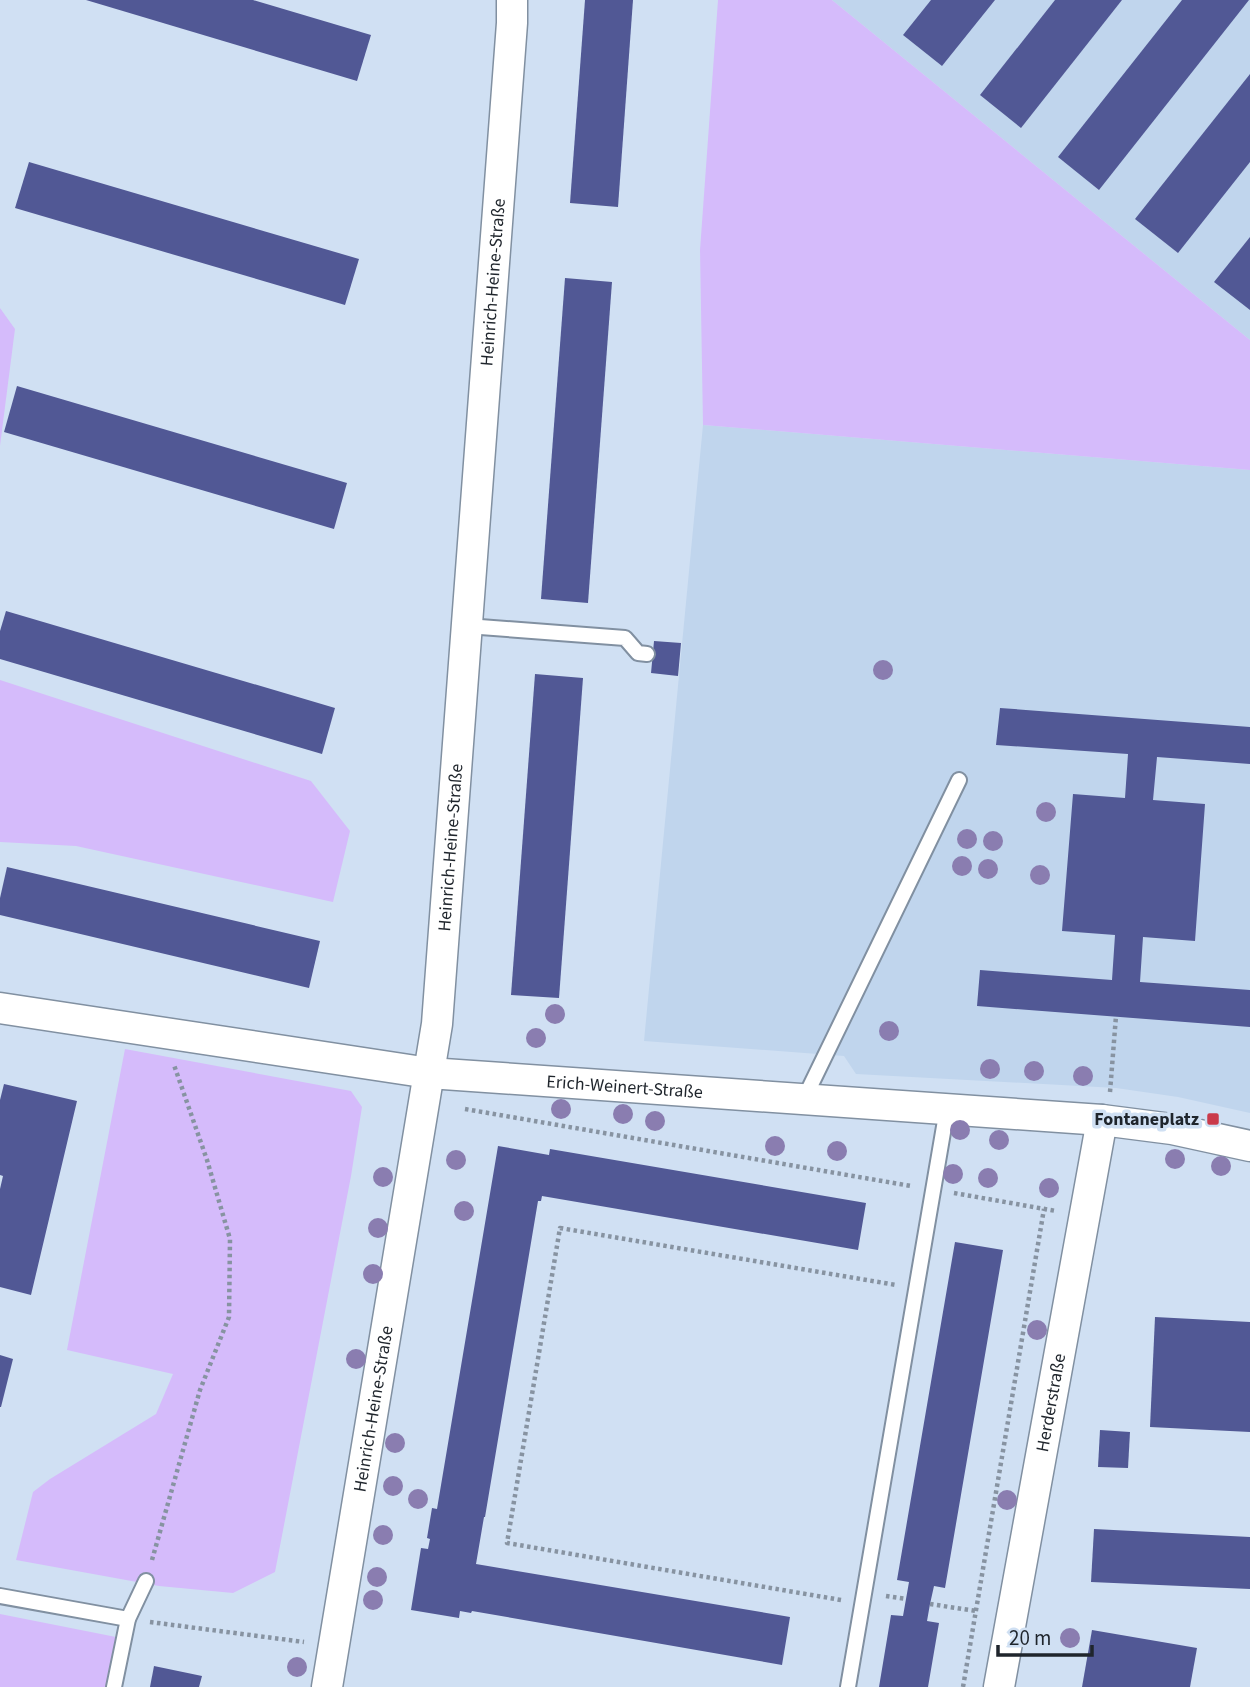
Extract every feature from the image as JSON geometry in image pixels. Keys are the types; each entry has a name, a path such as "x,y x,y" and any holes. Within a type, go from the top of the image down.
{"street":[{"name":"Heinrich-Heine-Straße","path":"327,1687 437,1024 512,0"},
{"name":"Erich-Weinert-Straße","path":"0,1008 429,1073 1102,1120 1172,1129 1250,1146"},
{"name":"Herderstraße","path":"999,1687 1102,1120"}],"lane":[{"path":"467,626 625,638 638,653 647,654"},
{"path":"804,1099 959,780"},
{"path":"848,1687 947,1109"},
{"path":"114,1687 128,1619 146,1581"},
{"path":"0,1596 128,1619"}],"path":[{"path":"1111,1081 1116,1016"},
{"path":"146,1581 200,1390 229,1318 230,1239 207,1160 162,1032"},
{"path":"424,1102 1085,1216"},
{"path":"963,1687 1044,1209"},
{"path":"862,1603 507,1543 560,1228 916,1289"},
{"path":"930,1604 976,1611"},
{"path":"128,1619 334,1645"}],"shaded area":[{"path":"718,0 832,0 1250,340 1250,470 703,425 700,250"},
{"path":"832,0 1250,0 1250,340"},
{"path":"0,308 15,329 0,446"},
{"path":"703,425 1250,470 1250,1113 1178,1097 1116,1088 856,1074 844,1056 644,1041"},
{"path":"0,680 311,781 350,831 333,902 76,846 0,842"},
{"path":"125,1049 351,1091 362,1107 275,1572 233,1593 159,1586 16,1560 33,1492 156,1414 173,1374 67,1350"},
{"path":"0,1614 116,1637 106,1687 0,1687"}],"building":[{"path":"86,0 253,0 371,35 357,81"},
{"path":"585,0 633,0 618,207 570,203"},
{"path":"931,0 995,0 942,66 903,35"},
{"path":"1055,0 1122,0 1021,128 980,95"},
{"path":"1182,0 1249,0 1099,190 1058,157"},
{"path":"1250,74 1250,162 1178,253 1135,219"},
{"path":"29,162 359,259 345,305 15,208"},
{"path":"1250,237 1250,310 1214,282"},
{"path":"565,278 612,282 588,603 541,599"},
{"path":"17,386 347,483 334,529 4,432"},
{"path":"6,611 335,708 322,754 0,659 0,631"},
{"path":"654,641 681,643 678,676 651,673"},
{"path":"535,674 583,678 559,998 511,995"},
{"path":"1000,708 1250,727 1250,764 1157,757 1153,800 1205,804 1195,941 1143,937 1140,982 1250,990 1250,1027 977,1006 980,970 1112,980 1115,935 1062,931 1073,794 1125,798 1128,754 996,745"},
{"path":"7,867 320,941 309,988 0,915 0,898"},
{"path":"4,1084 77,1101 31,1295 0,1287 0,1189 3,1176 0,1175 0,1100"},
{"path":"498,1146 549,1155 550,1149 866,1203 858,1250 542,1196 541,1201 538,1201 476,1564 790,1617 782,1665 472,1611 460,1611 459,1618 411,1610 421,1548 428,1549 432,1508 437,1509"},
{"path":"955,1242 1003,1250 945,1588 934,1586 927,1621 939,1623 928,1687 879,1687 891,1615 903,1616 909,1582 897,1580"},
{"path":"1155,1317 1250,1322 1250,1432 1150,1427"},
{"path":"0,1355 13,1359 1,1407 0,1407"},
{"path":"1100,1430 1130,1432 1128,1468 1098,1467"},
{"path":"1094,1529 1250,1537 1250,1589 1091,1582"},
{"path":"1092,1630 1197,1648 1190,1687 1082,1687"},
{"path":"154,1666 202,1676 199,1687 150,1687"}],"place":[{"name":"Fontaneplatz","path":"1213,1119"}]}
